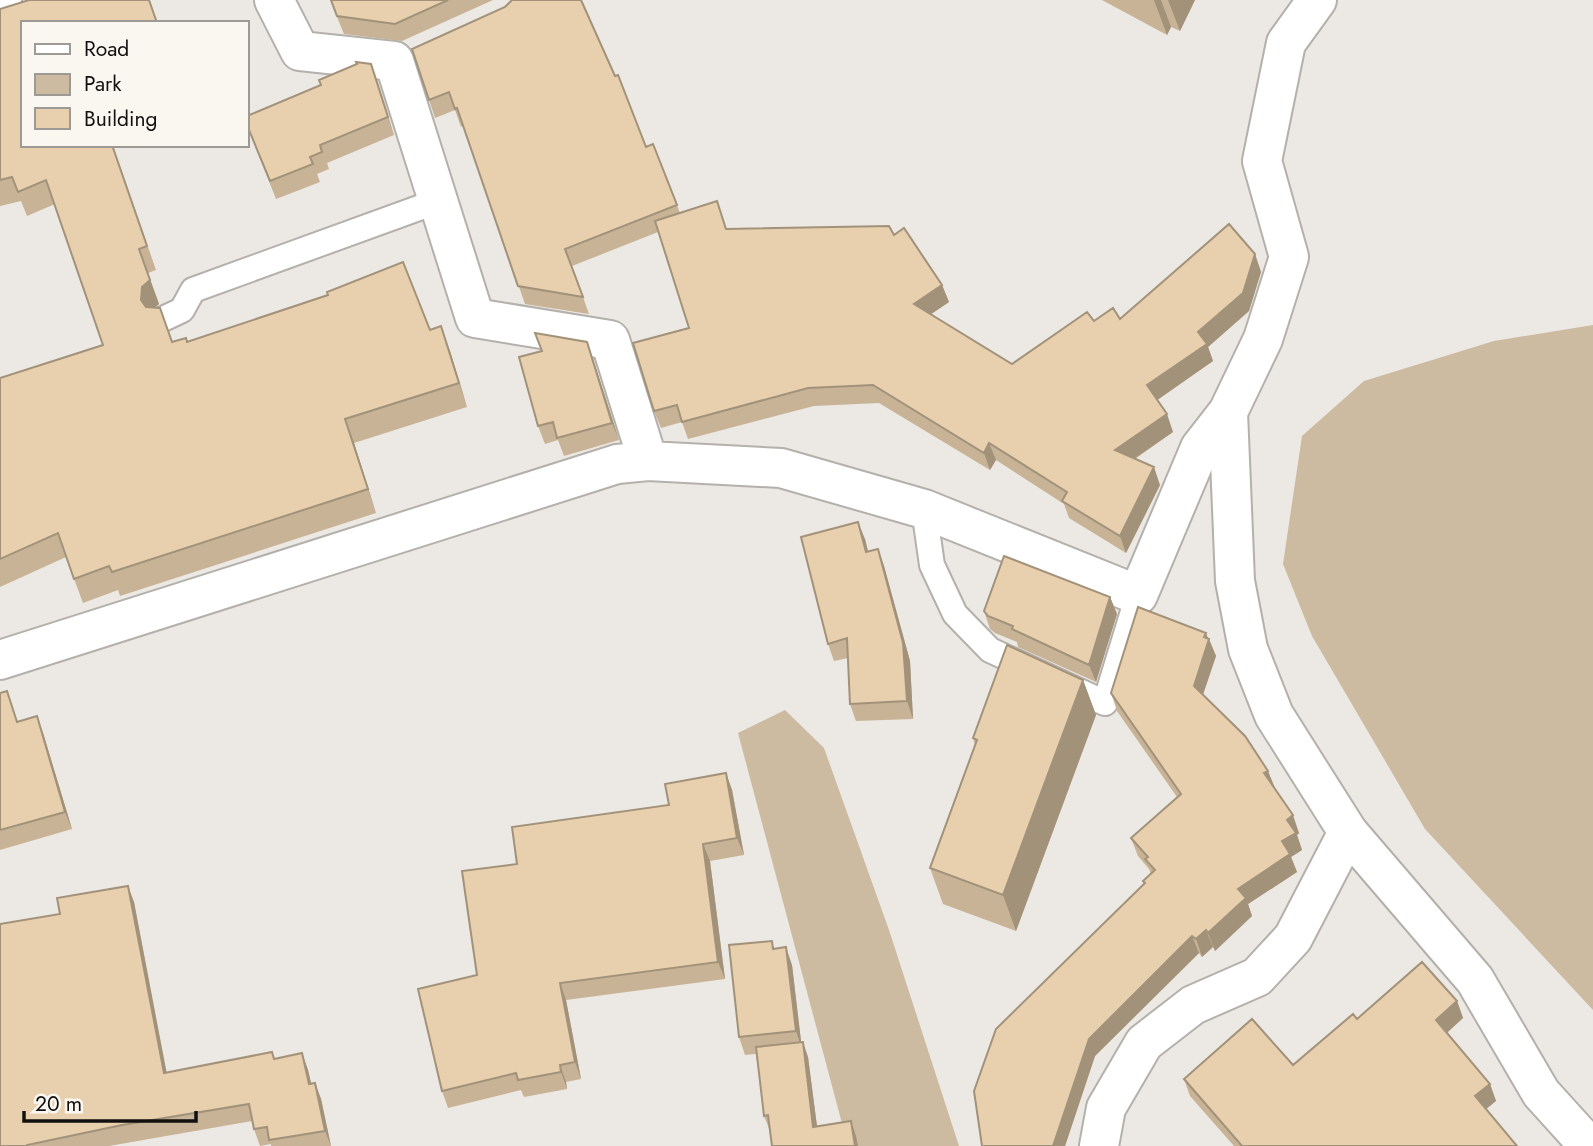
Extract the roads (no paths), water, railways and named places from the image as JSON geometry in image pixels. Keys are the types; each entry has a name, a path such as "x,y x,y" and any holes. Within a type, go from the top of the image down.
{"street":[{"path":"274,0 300,51 406,56 438,201 475,318 610,340 648,461"},
{"path":"0,660 617,464 648,461 781,468 924,509 1138,595 1200,448 1228,412 1263,339 1289,257 1262,161 1286,43 1317,0"},
{"path":"1228,412 1235,581 1248,649 1274,715 1348,832 1475,980 1541,1093 1589,1146"},
{"path":"1099,1146 1106,1108 1144,1043 1193,1005 1257,977 1293,938 1348,832"}],"lane":[{"path":"163,318 182,310 193,290 438,201"},
{"path":"924,509 932,565 955,614 990,650 1105,703 1138,595"}]}
